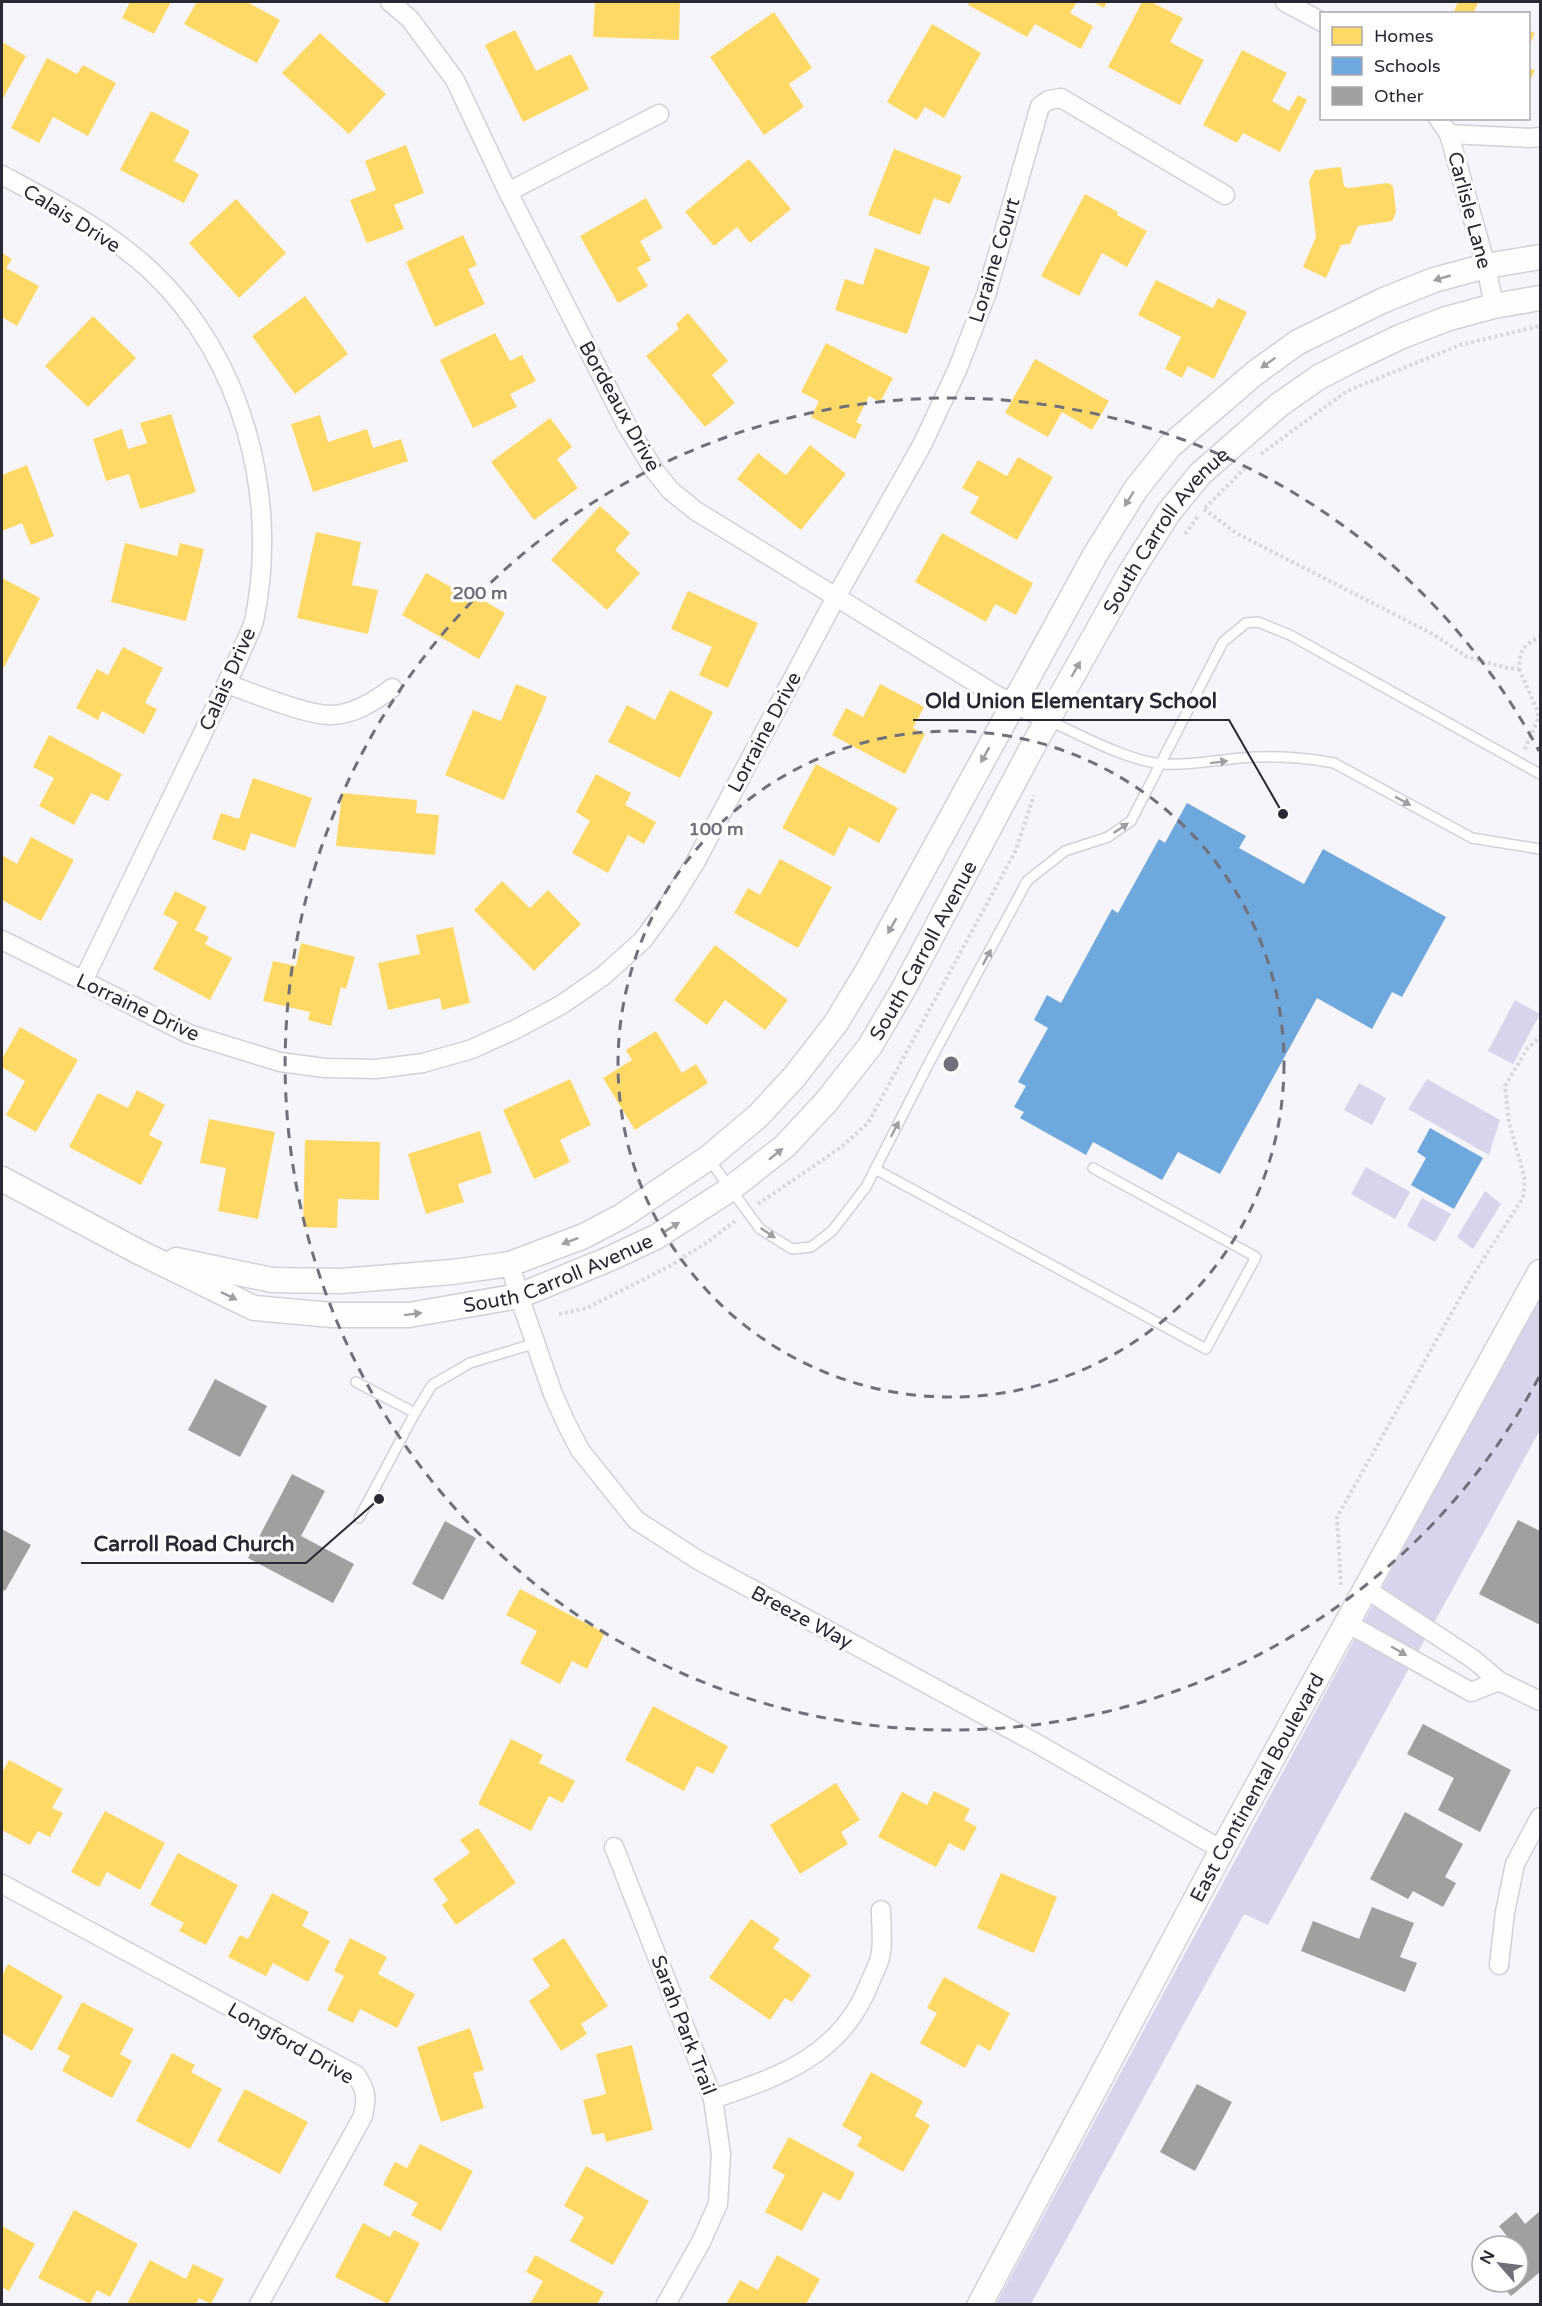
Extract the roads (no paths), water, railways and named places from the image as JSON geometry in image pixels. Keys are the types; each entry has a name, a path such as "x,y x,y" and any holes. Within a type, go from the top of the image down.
{"main road":[{"name":"South Carroll Avenue","path":"139,1252 272,1280 341,1281 391,1278 510,1264 584,1236 622,1216 708,1158 758,1116 795,1076 836,1023 868,970 1095,555 1136,489 1170,446 1255,373 1298,342 1384,300 1434,280 1486,266 1540,257"},
{"name":"South Carroll Avenue","path":"2,1179 139,1252 254,1308 332,1315 410,1315 519,1296 656,1237 729,1190 785,1146 826,1102 870,1046 903,990 1129,575 1169,512 1200,474 1279,405 1320,377 1400,337 1446,319 1494,306 1540,298"},
{"name":"East Continental Boulevard","path":"980,2304 1222,1850 1540,1272"}],"street":[{"name":"Bordeaux Drive","path":"390,2 410,19 455,80 508,192 626,424 654,470 666,484 696,511 996,695 1048,720"},
{"path":"1285,2 1320,21"},
{"name":"Loraine Court","path":"836,597 922,445 958,368 986,295 1040,106 1049,100 1061,98 1225,195"},
{"path":"508,192 659,114"},
{"name":"Carlisle Lane","path":"1439,120 1449,134 1486,266 1494,306"},
{"path":"1449,134 1540,137"},
{"name":"Calais Drive","path":"2,175 69,211 117,242 152,272 185,308 206,336 238,404 246,431 253,459 261,534 260,570 254,622 227,684 83,981"},
{"name":"Lorraine Drive","path":"2,940 189,1034 280,1062 325,1068 376,1069 423,1063 472,1049 561,1005 643,940 670,903 694,863 836,597"},
{"path":"227,684 329,715 354,711 377,700 392,688"},
{"name":"Breeze Way","path":"510,1264 553,1394 580,1450 636,1520 698,1560 1036,1743 1222,1850"},
{"path":"1366,1589 1473,1659 1499,1681 1540,1701"},
{"path":"1347,1623 1471,1692 1499,1681"},
{"path":"1500,1965 1505,1912 1515,1864 1540,1817"},
{"name":"Sarah Park Trail","path":"614,1847 713,2099 721,2154 718,2204 701,2242 666,2304"},
{"name":"Longford Drive","path":"2,1884 356,2075 364,2088 366,2099 363,2116 259,2304"},
{"path":"713,2099 772,2079 803,2062 846,2027 866,1993 881,1952 880,1910"}],"lane":[{"path":"708,1158 729,1190 760,1229 792,1249 811,1247 832,1231 866,1187 1027,880 1065,851 1108,837 1131,821 1223,642 1246,623 1258,622 1290,635 1540,774"},
{"path":"1048,720 1115,751 1161,764 1198,765 1255,757 1317,759 1334,763 1472,838 1540,849"},
{"path":"874,1169 1206,1349 1256,1257 1093,1168"},
{"path":"359,1518 432,1385 470,1363 536,1343"},
{"path":"356,1382 415,1413"}],"place":[{"name":"Old Union Elementary School","path":"1283,814"},
{"name":"Carroll Road Church","path":"379,1499"}]}
